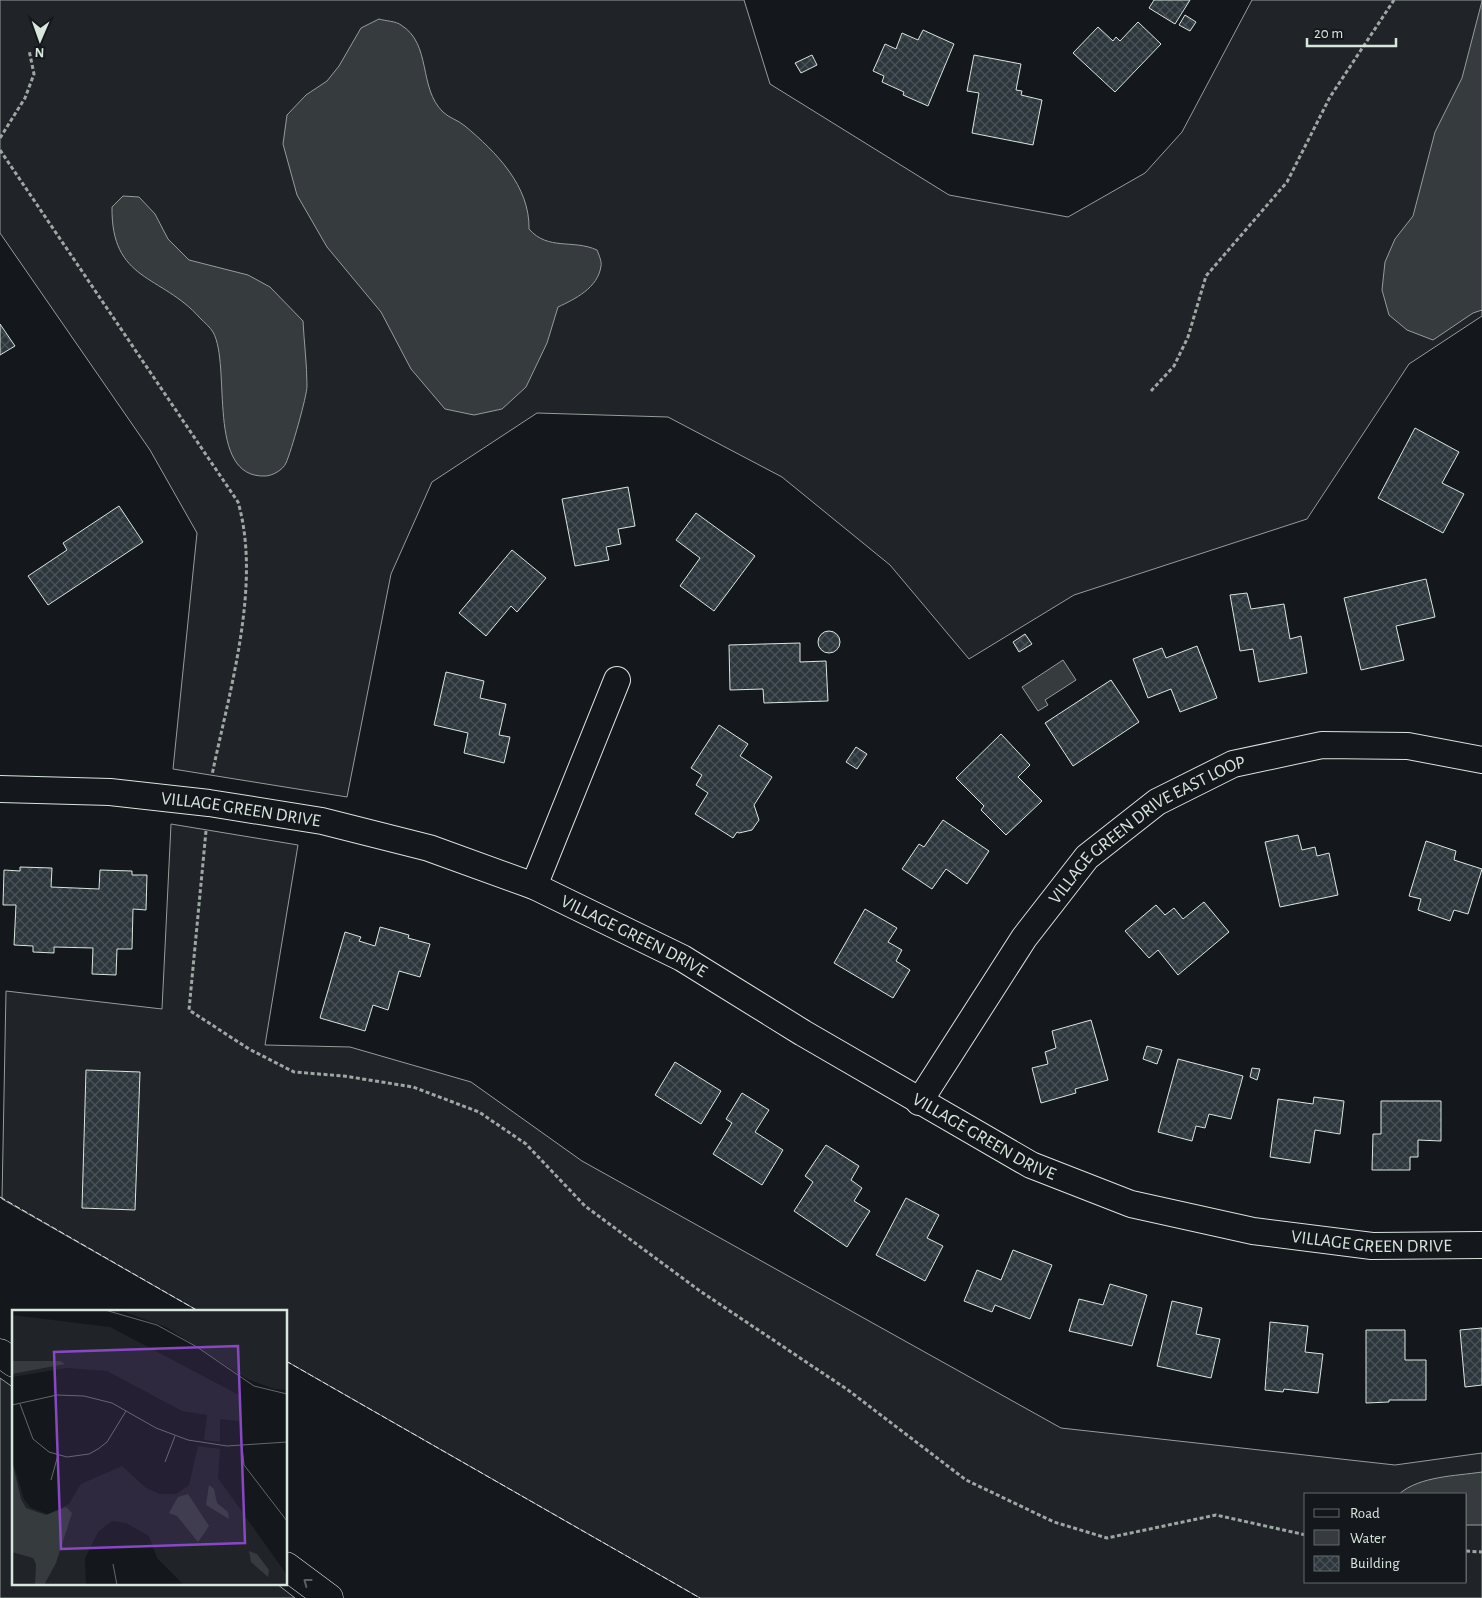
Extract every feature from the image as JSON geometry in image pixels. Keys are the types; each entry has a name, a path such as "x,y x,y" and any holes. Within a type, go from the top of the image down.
{"highway":[{"path":"0,1353 12,1362"},
{"path":"288,1567 329,1598"}],"street":[{"path":"534,886 617,680"},
{"name":"VILLAGE GREEN DRIVE EAST LOOP","path":"920,1102 1024,938 1086,857 1157,802 1233,764 1322,745 1408,746 1482,760"},
{"name":"VILLAGE GREEN DRIVE","path":"0,789 110,792 209,803 322,822 429,848 534,886 682,958 920,1102 1031,1165 1131,1204 1253,1232 1372,1246 1482,1245"}],"path":[{"path":"1151,391 1174,366 1188,337 1206,276 1287,182 1330,97 1394,0"},
{"path":"0,138 25,98 34,74 29,50"},
{"path":"0,150 238,502 245,526 247,577 237,651 212,775 189,1010 249,1050 294,1072 344,1076 413,1087 479,1112 526,1144 586,1206 700,1291 848,1390 966,1480 1054,1522 1107,1538 1216,1515 1304,1535"},
{"path":"1467,1551 1482,1552"}],"shaded area":[{"path":"0,0 744,0 770,84 949,195 1068,217 1145,173 1182,132 1252,0 1482,0 1482,316 1409,364 1307,519 1074,595 969,659 890,565 782,477 668,417 537,413 432,482 391,574 347,797 173,769 197,533 150,450 0,233"},
{"path":"171,824 298,845 265,1045 350,1047 471,1082 582,1161 1061,1428 1395,1465 1482,1453 1482,1598 700,1598 288,1362 288,1310 196,1310 2,1199 6,991 162,1009"},
{"path":"0,1378 12,1387 12,1586 280,1586 295,1598 0,1598"}],"water":[{"path":"1482,1 1482,310 1473,313 1433,340 1407,330 1389,315 1382,290 1385,262 1395,239 1413,216 1435,132 1462,78"},
{"path":"379,19 399,24 411,33 417,43 430,91 435,102 445,114 477,136 509,171 524,198 528,213 529,229 536,236 544,240 579,245 597,250 600,258 599,274 591,287 558,307 547,343 526,387 502,409 474,415 445,409 411,369 381,312 327,247 297,195 283,144 287,115 306,95 327,81 339,66 361,28"},
{"path":"123,196 139,197 155,214 168,239 189,260 248,275 270,287 303,321 307,370 306,392 285,466 277,472 265,476 246,472 234,459 227,440 221,369 218,348 213,332 185,304 141,274 129,263 120,250 114,231 112,207"},
{"path":"1063,660 1076,680 1045,700 1048,705 1038,711 1022,687"},
{"path":"1482,1472 1482,1525 1467,1525 1467,1493 1400,1493 1428,1480"}],"building":[{"path":"1154,0 1190,0 1175,24 1149,8"},
{"path":"1185,15 1196,22 1190,31 1179,25"},
{"path":"1138,22 1161,44 1115,92 1073,53 1098,27 1113,41 1116,37 1120,41"},
{"path":"923,30 954,44 928,106 903,95 904,92 882,82 884,76 873,71 885,44 896,49 902,33 918,40"},
{"path":"812,55 817,65 801,73 795,63"},
{"path":"974,55 1021,64 1016,90 1022,91 1021,95 1042,100 1033,145 972,133 979,93 967,91"},
{"path":"0,324 15,346 0,355"},
{"path":"1415,428 1459,452 1442,483 1464,494 1443,533 1378,498"},
{"path":"628,487 635,526 618,529 621,544 606,547 609,560 575,566 562,499"},
{"path":"119,506 143,542 48,605 28,576 67,550 63,543"},
{"path":"696,513 755,556 714,611 680,586 700,558 676,540"},
{"path":"512,550 546,578 517,612 511,606 486,636 459,613"},
{"path":"1426,579 1435,617 1396,626 1404,660 1361,670 1344,598"},
{"path":"1247,593 1251,609 1284,604 1290,639 1301,636 1307,673 1259,682 1253,649 1240,651 1230,595"},
{"path":"829,631 837,634 840,642 837,650 829,653 821,650 818,642 821,634"},
{"path":"1025,634 1032,644 1019,652 1013,642"},
{"path":"800,643 800,662 826,661 828,701 764,703 763,689 730,690 729,645"},
{"path":"1197,646 1217,698 1180,712 1171,689 1148,698 1133,659 1162,648 1166,658"},
{"path":"446,672 484,681 480,698 506,704 499,735 510,737 504,763 464,753 468,733 434,725"},
{"path":"1111,680 1139,722 1073,766 1045,723"},
{"path":"719,725 748,744 740,756 772,777 754,805 759,820 752,830 737,832 733,838 695,814 708,793 696,785 702,775 691,768"},
{"path":"1001,734 1030,765 1018,777 1042,801 1006,835 981,810 984,806 956,778"},
{"path":"856,747 867,754 857,769 846,762"},
{"path":"943,820 989,851 967,884 946,869 932,889 902,869 919,844 924,847"},
{"path":"1298,835 1302,850 1315,847 1317,856 1329,853 1338,895 1280,907 1265,842"},
{"path":"1426,841 1456,851 1454,860 1482,869 1468,914 1454,910 1450,921 1418,910 1421,899 1409,896"},
{"path":"20,867 52,868 51,887 99,889 100,870 132,871 132,875 147,875 146,910 133,909 132,949 117,949 116,975 92,974 93,948 54,947 54,953 33,952 33,946 14,945 16,905 3,905 4,870 20,871"},
{"path":"1204,902 1229,932 1178,975 1158,950 1149,958 1125,931 1156,905 1165,915 1174,908 1183,919"},
{"path":"865,909 897,928 888,942 902,950 896,961 910,970 893,998 834,963"},
{"path":"380,927 409,935 408,938 430,944 420,977 399,971 388,1010 373,1005 365,1031 320,1018 345,932 361,937 359,941 375,946"},
{"path":"1091,1020 1108,1080 1075,1089 1076,1093 1041,1103 1032,1068 1048,1064 1045,1052 1056,1048 1052,1031"},
{"path":"1147,1046 1162,1050 1157,1064 1143,1059"},
{"path":"1178,1059 1243,1076 1231,1119 1209,1114 1205,1128 1196,1126 1192,1141 1158,1132"},
{"path":"675,1062 721,1091 701,1124 655,1095"},
{"path":"1252,1068 1260,1069 1257,1080 1250,1077"},
{"path":"86,1070 140,1072 135,1210 82,1208"},
{"path":"742,1093 769,1110 755,1132 783,1150 762,1185 713,1154 732,1123 726,1119"},
{"path":"1314,1097 1344,1101 1340,1134 1315,1130 1310,1163 1270,1157 1278,1099 1313,1104"},
{"path":"1381,1101 1441,1101 1441,1141 1418,1140 1418,1157 1410,1157 1410,1170 1372,1170 1373,1134 1381,1134"},
{"path":"826,1145 859,1166 851,1180 862,1188 854,1201 870,1211 847,1247 794,1211 813,1182 805,1176"},
{"path":"906,1198 939,1215 927,1238 943,1246 925,1281 876,1255"},
{"path":"1013,1250 1052,1265 1030,1319 995,1305 992,1312 964,1301 977,1270 1001,1280"},
{"path":"1110,1284 1147,1295 1132,1346 1069,1331 1079,1299 1103,1305"},
{"path":"1172,1301 1202,1308 1196,1334 1220,1339 1211,1378 1157,1366"},
{"path":"1270,1322 1308,1326 1305,1352 1323,1354 1318,1393 1284,1389 1283,1392 1265,1390"},
{"path":"1482,1328 1482,1385 1465,1387 1460,1330"},
{"path":"1366,1330 1405,1330 1405,1360 1426,1360 1426,1400 1389,1400 1389,1402 1366,1403"}],"fence":[{"path":"0,1197 197,1310"},
{"path":"288,1362 700,1598"}]}
